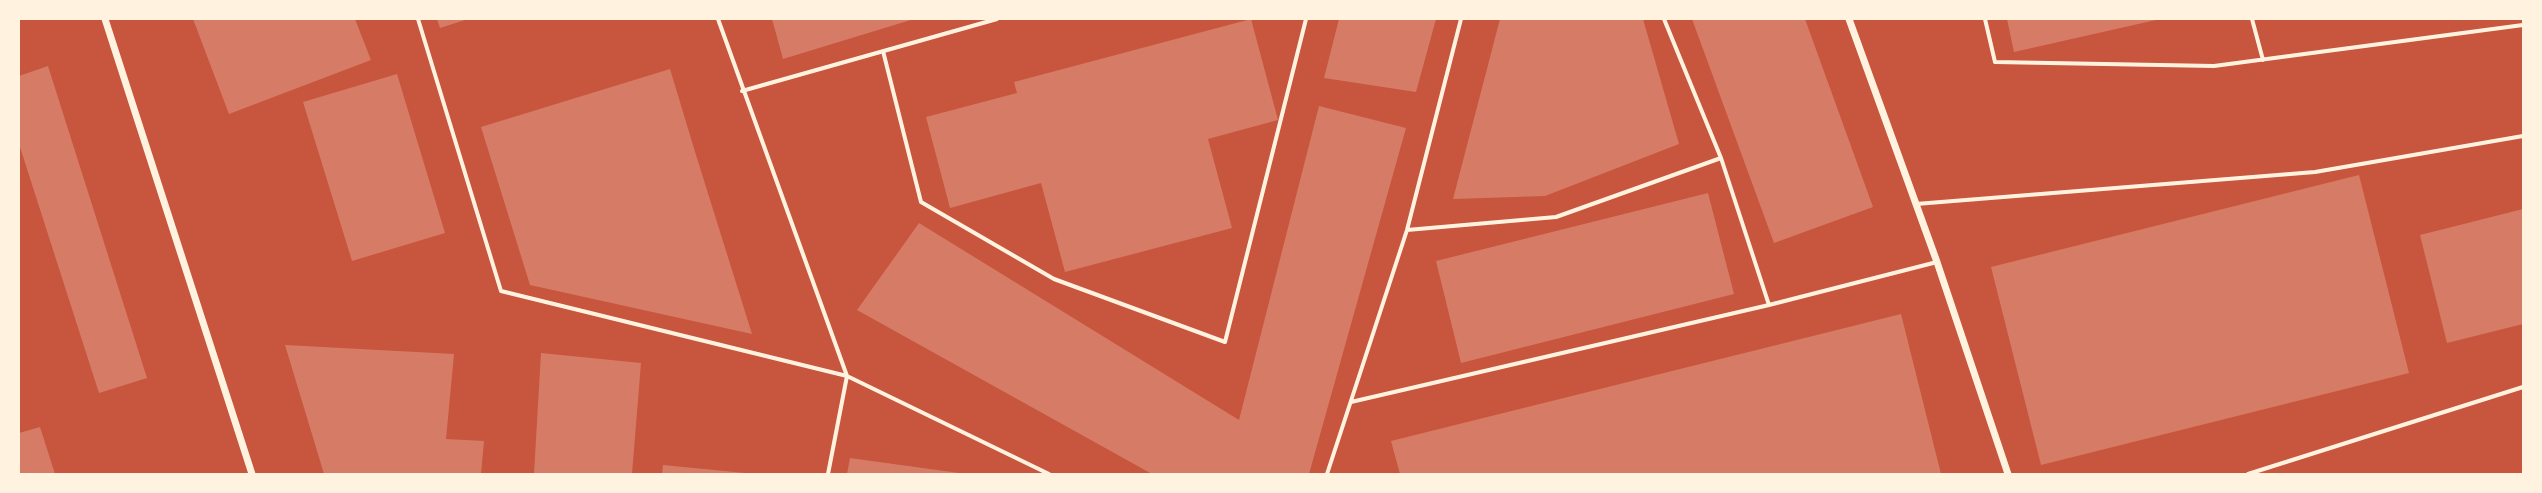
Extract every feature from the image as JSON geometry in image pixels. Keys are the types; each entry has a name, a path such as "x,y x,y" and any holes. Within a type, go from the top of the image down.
{"street":[{"path":"105,19 252,474"},
{"path":"418,19 501,291 847,376 1048,474"},
{"path":"718,19 742,91 847,376 828,474"},
{"path":"742,91 998,19"},
{"path":"883,51 921,202 1054,279 1225,342 1306,19"},
{"path":"1327,474 1407,230 1461,19"},
{"path":"1664,19 1721,158 1769,305"},
{"path":"1849,19 1937,262 2008,474"},
{"path":"1985,19 1995,62 2214,66 2523,25"},
{"path":"2252,19 2263,60"},
{"path":"1916,204 2315,172 2523,136"},
{"path":"1407,230 1556,217 1721,158"},
{"path":"1351,402 1769,305 1937,262"},
{"path":"2248,474 2523,387"}],"building":[{"path":"193,19 355,19 371,60 229,114"},
{"path":"437,19 468,19 440,28"},
{"path":"772,19 914,19 783,59"},
{"path":"1251,19 1278,120 1208,139 1232,228 1065,272 1041,183 950,208 926,117 1017,93 1014,82"},
{"path":"1339,19 1436,19 1416,92 1324,78"},
{"path":"1500,19 1643,19 1679,144 1545,196 1453,199"},
{"path":"1692,19 1805,19 1873,207 1774,243"},
{"path":"2007,19 2156,19 2156,20 2014,52"},
{"path":"48,66 147,378 99,393 19,144 19,76"},
{"path":"670,69 752,334 530,285 481,127"},
{"path":"397,74 445,233 352,261 303,102"},
{"path":"1319,106 1406,128 1309,474 1152,474 857,310 919,223 1239,420"},
{"path":"2359,175 2409,373 2041,465 1991,267"},
{"path":"1708,193 1734,294 1461,363 1436,261"},
{"path":"2523,209 2523,324 2447,343 2420,235"},
{"path":"1901,314 1941,474 1400,474 1391,441"},
{"path":"285,345 454,354 446,439 484,441 481,474 324,474"},
{"path":"541,353 641,363 632,474 534,474"},
{"path":"40,427 55,474 19,474 19,433"},
{"path":"850,458 959,473 959,474 847,474"},
{"path":"663,465 745,473 745,474 662,474"}]}
